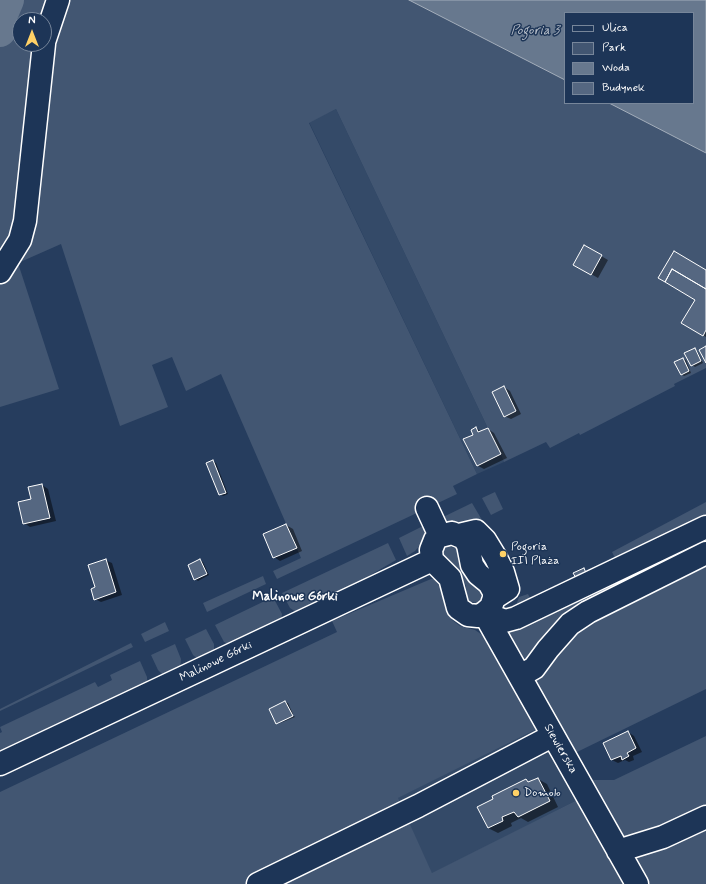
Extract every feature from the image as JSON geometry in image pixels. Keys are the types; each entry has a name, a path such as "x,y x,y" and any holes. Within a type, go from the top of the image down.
{"street":[{"path":"52,18 58,0"},
{"path":"0,272 20,240 25,221 43,52"},
{"name":"Siewierska","path":"427,508 449,535 466,542 475,570 492,588 489,606 520,676 552,736 637,884"},
{"path":"449,535 432,544 432,560 450,578 456,602 462,612 473,616 489,606 505,621 516,618 706,527"},
{"path":"520,676 534,668 570,624 588,612 706,553"},
{"name":"Malinowe Górki","path":"0,764 432,560"},
{"path":"258,884 418,806 552,736"},
{"path":"618,851 664,837 706,817"}],"shaded area":[{"path":"336,109 504,462 477,474 309,122"},
{"path":"537,729 577,800 432,874 397,798"}],"green space":[{"path":"0,0 50,0 46,12 12,12 12,52 35,52 18,218 0,260"},
{"path":"68,0 706,0 706,368 674,384 675,386 580,435 579,433 550,448 546,442 504,462 336,109 309,123 477,474 453,486 457,494 277,579 273,571 301,558 221,374 186,391 172,357 152,365 168,407 120,426 61,244 18,263 59,389 0,407 0,284 6,277 52,47 59,22 71,2"},
{"path":"495,492 503,509 491,515 482,498"},
{"path":"706,502 706,689 575,753 507,632 519,597 528,594 530,598 543,592 545,596 617,562 612,552"},
{"path":"472,503 482,520 468,526 448,523 441,518"},
{"path":"425,525 426,533 423,542 415,551 407,556 399,538"},
{"path":"388,543 396,560 326,601 299,614 290,608 282,593"},
{"path":"449,546 457,549 459,561 465,574 481,592 481,599 477,603 471,602 467,598 466,586 462,577 443,555 444,549"},
{"path":"263,576 266,584 207,612 203,603"},
{"path":"434,579 441,588 445,608 452,620 460,626 475,630 487,638 537,729 398,798 432,873 577,800 625,884 0,884 0,792 337,632 332,621"},
{"path":"273,597 282,614 281,622 232,646 224,642 215,625"},
{"path":"165,622 169,631 145,642 141,634"},
{"path":"206,629 214,644 214,650 213,655 200,661 193,655 185,639"},
{"path":"131,643 133,647 0,711 0,709"},
{"path":"175,644 181,659 180,670 163,675 158,670 151,655"},
{"path":"140,661 147,677 147,686 0,756 0,733 2,732 0,727 95,682 98,687 112,680 110,675"},
{"path":"706,736 706,884 647,884 589,780 614,780"}],"water":[{"name":"Pogoria 3","path":"409,0 706,0 706,153 611,104 694,104 694,12 564,12 564,79"}],"building":[{"path":"584,245 602,255 591,275 573,265"},
{"path":"674,251 706,270 706,289 672,269 665,282 658,278"},
{"path":"672,269 706,289 706,330 703,336 681,323 695,300 665,282"},
{"path":"706,346 706,363 699,350"},
{"path":"695,348 701,361 691,366 684,353"},
{"path":"683,358 689,371 681,375 674,362"},
{"path":"504,386 516,411 504,417 492,392"},
{"path":"476,427 478,432 488,428 501,454 477,466 463,439 473,435 471,430"},
{"path":"213,460 226,493 219,495 206,463"},
{"path":"42,484 50,518 23,524 18,502 31,499 28,487"},
{"path":"286,524 297,548 273,558 263,534"},
{"path":"106,559 116,592 94,600 91,589 95,587 88,565"},
{"path":"200,559 207,574 194,580 188,565"},
{"path":"584,568 586,573 576,578 573,573"},
{"path":"285,701 293,716 276,724 269,709"},
{"path":"628,731 636,748 627,753 629,756 622,760 621,756 611,760 603,743"},
{"path":"538,778 550,801 518,817 514,812 502,817 503,821 488,828 477,807 493,799 492,796 526,779 528,782"}],"waterway":[{"path":"0,31 0,19 8,0"}],"place":[{"name":"Pogoria III Plaża","path":"503,554"},
{"name":"Domolo","path":"516,793"}],"district":[{"name":"Malinowe Górki","path":"295,597"}]}
